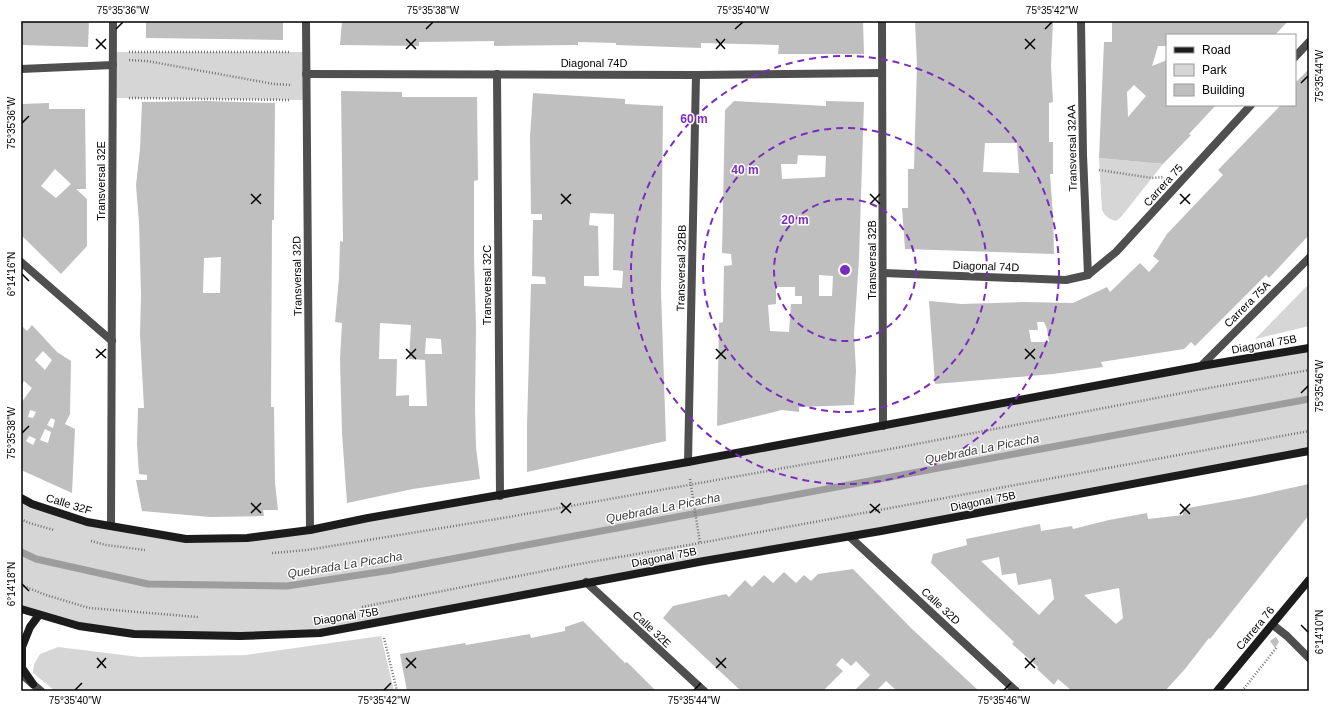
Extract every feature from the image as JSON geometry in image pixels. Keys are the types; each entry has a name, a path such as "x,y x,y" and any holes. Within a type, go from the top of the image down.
{"street":[{"name":"Transversal 32E","path":"111,526 113,21"},
{"name":"Transversal 32D","path":"306,21 310,530"},
{"name":"Transversal 32B","path":"882,21 883,426"},
{"name":"Transversal 32AA","path":"1082,21 1083,155 1088,275"},
{"path":"1296,56 1309,42"},
{"path":"21,69 113,59"},
{"name":"Diagonal 74D","path":"306,74 696,75 882,73"},
{"name":"Transversal 32C","path":"497,74 500,496"},
{"name":"Transversal 32BB","path":"688,462 696,75"},
{"name":"Carrera 75","path":"1088,275 1116,252 1250,106"},
{"name":"Carrera 75A","path":"1201,366 1309,258"},
{"path":"21,262 112,341"},
{"name":"Diagonal 74D","path":"883,273 1066,280 1088,275"},
{"name":"Diagonal 75B","path":"111,526 186,539 247,538 310,530 368,518 688,462 1201,366 1309,348"},
{"name":"Diagonal 75B","path":"21,609 79,626 134,634 232,636 320,633 704,560 850,537 1309,451"},
{"name":"Calle 32F","path":"21,498 32,504 88,522 111,526"},
{"name":"Calle 32D","path":"850,537 1016,691"},
{"name":"Carrera 76","path":"1217,691 1309,580"},
{"name":"Calle 32E","path":"586,582 704,691"},
{"path":"33,684 22,668 22,647 30,627 39,615"},
{"path":"1272,624 1287,636 1309,658"},
{"path":"21,674 40,691"}],"path":[{"path":"113,59 306,52"},
{"path":"113,59 147,61 274,84 306,85"},
{"path":"113,98 306,100"},
{"path":"1083,155 1100,171 1152,178 1189,173"},
{"path":"356,608 579,564 1309,431"},
{"path":"692,491 699,534"},
{"path":"21,585 46,595 90,608 206,618"},
{"path":"380,622 397,691"}],"green space":[{"path":"113,52 306,52 306,100 113,98"},
{"path":"1099,158 1163,164 1121,217 1116,221 1108,217 1102,210"},
{"path":"1309,284 1309,326 1255,339"},
{"path":"1309,348 1309,451 320,633 134,634 79,626 21,609 21,498 88,522 186,539 247,538"},
{"path":"381,636 394,691 55,691 33,673 34,664 40,654 58,647 139,657 246,655"}],"building":[{"path":"21,21 89,21 88,47 21,45"},
{"path":"146,21 283,21 283,40 146,38"},
{"path":"342,21 863,21 864,54 778,54 779,45 701,43 701,48 578,42 578,45 494,46 494,41 419,42 419,46 340,45"},
{"path":"915,21 1053,21 1051,66 1053,102 1049,103 1049,142 1053,142 1053,174 1050,174 1054,254 905,249 902,208 908,208 908,169 914,169 917,65","holes":["985,143 1017,143 1019,173 983,172"]},
{"path":"1112,21 1288,21 1276,34 1166,34 1166,46 1158,46 1152,66 1166,60 1166,106 1215,106 1189,134 1191,135 1163,164 1099,158 1104,42 1112,42","holes":["1134,85 1146,96 1128,117 1127,92"]},
{"path":"1309,69 1309,235 1269,278 1266,275 1195,346 1191,342 1184,349 1101,362 1103,367 1053,374 935,384 929,301 962,304 1024,302 1073,303 1107,287 1110,292 1140,263 1149,272 1159,261 1153,256 1167,234 1223,175 1218,170 1280,106 1296,106 1296,82","holes":["1037,322 1044,322 1047,329 1049,342 1031,342 1029,330 1038,330"]},
{"path":"341,91 402,92 402,97 477,97 478,180 474,181 476,328 475,407 476,447 480,479 413,489 347,503 342,433 340,359 342,323 335,322 339,278 340,241 343,242","holes":["380,323 411,325 409,359 425,360 427,406 409,406 409,395 396,396 397,359 379,359","426,338 441,339 442,354 425,354"]},
{"path":"533,93 625,99 625,104 663,106 661,291 666,441 527,472 531,284 546,284 545,277 532,276 533,220 542,220 542,214 531,214 530,137","holes":["590,213 614,214 613,270 623,271 622,288 584,286 584,276 599,276 598,226 589,225"]},
{"path":"206,101 275,103 274,220 272,220 271,407 274,407 275,483 278,510 263,510 264,516 210,517 142,511 136,480 147,480 147,475 139,474 137,444 138,408 144,408 140,334 141,294 139,222 136,185 140,149 142,102","holes":["221,257 220,293 203,293 204,258"]},
{"path":"734,101 826,106 826,101 864,102 859,259 854,334 856,371 854,405 799,407 799,412 782,410 717,426 719,323 723,322 724,266 732,265 731,254 722,253 725,110","holes":["798,155 826,156 825,177 782,179 781,164 797,164","819,275 833,276 832,296 819,296","776,287 795,287 795,296 802,296 802,304 791,304 789,332 770,331 768,305 776,304"]},
{"path":"49,103 49,109 85,109 86,189 76,189 87,199 87,246 61,274 21,235 21,104","holes":["55,169 71,184 56,198 41,186"]},
{"path":"21,325 27,331 32,325 57,352 71,361 70,414 65,424 75,429 72,493 21,470 21,403 32,388 24,381 21,385","holes":["43,351 52,360 45,370 35,360","30,410 36,412 33,418 28,417","51,418 55,420 53,428 47,425","45,429 51,432 48,443 40,440","29,436 36,439 33,445 26,441"]},
{"path":"1309,484 1309,515 1210,639 1209,638 1185,669 1165,691 1072,691 1058,679 1054,685 1037,669 1038,667 1012,644 1014,642 931,563 933,554 967,545 966,539 1040,524 1041,531 1072,526 1073,529 1147,513 1148,519 1183,515 1182,509 1250,497","holes":["999,557 1002,575 1016,573 1018,585 1051,579 1054,599 1039,615 981,561","1119,588 1123,618 1116,624 1084,595"]},
{"path":"853,569 912,629 979,691 897,691 886,681 876,691 854,691 870,675 856,661 851,666 842,658 836,665 843,671 823,691 741,691 663,618 673,606 726,594 729,597 745,580 752,587 764,575 773,583 784,572 796,583 804,575 811,581 818,574"},
{"path":"583,621 625,663 627,662 656,691 407,691 400,654 530,634 531,638 565,631 565,627"},
{"path":"1276,637 1279,642 1275,648 1270,641"}],"waterway":[{"name":"Quebrada La Picacha","path":"21,552 36,559 148,584 287,586 392,570 1309,399"}]}
